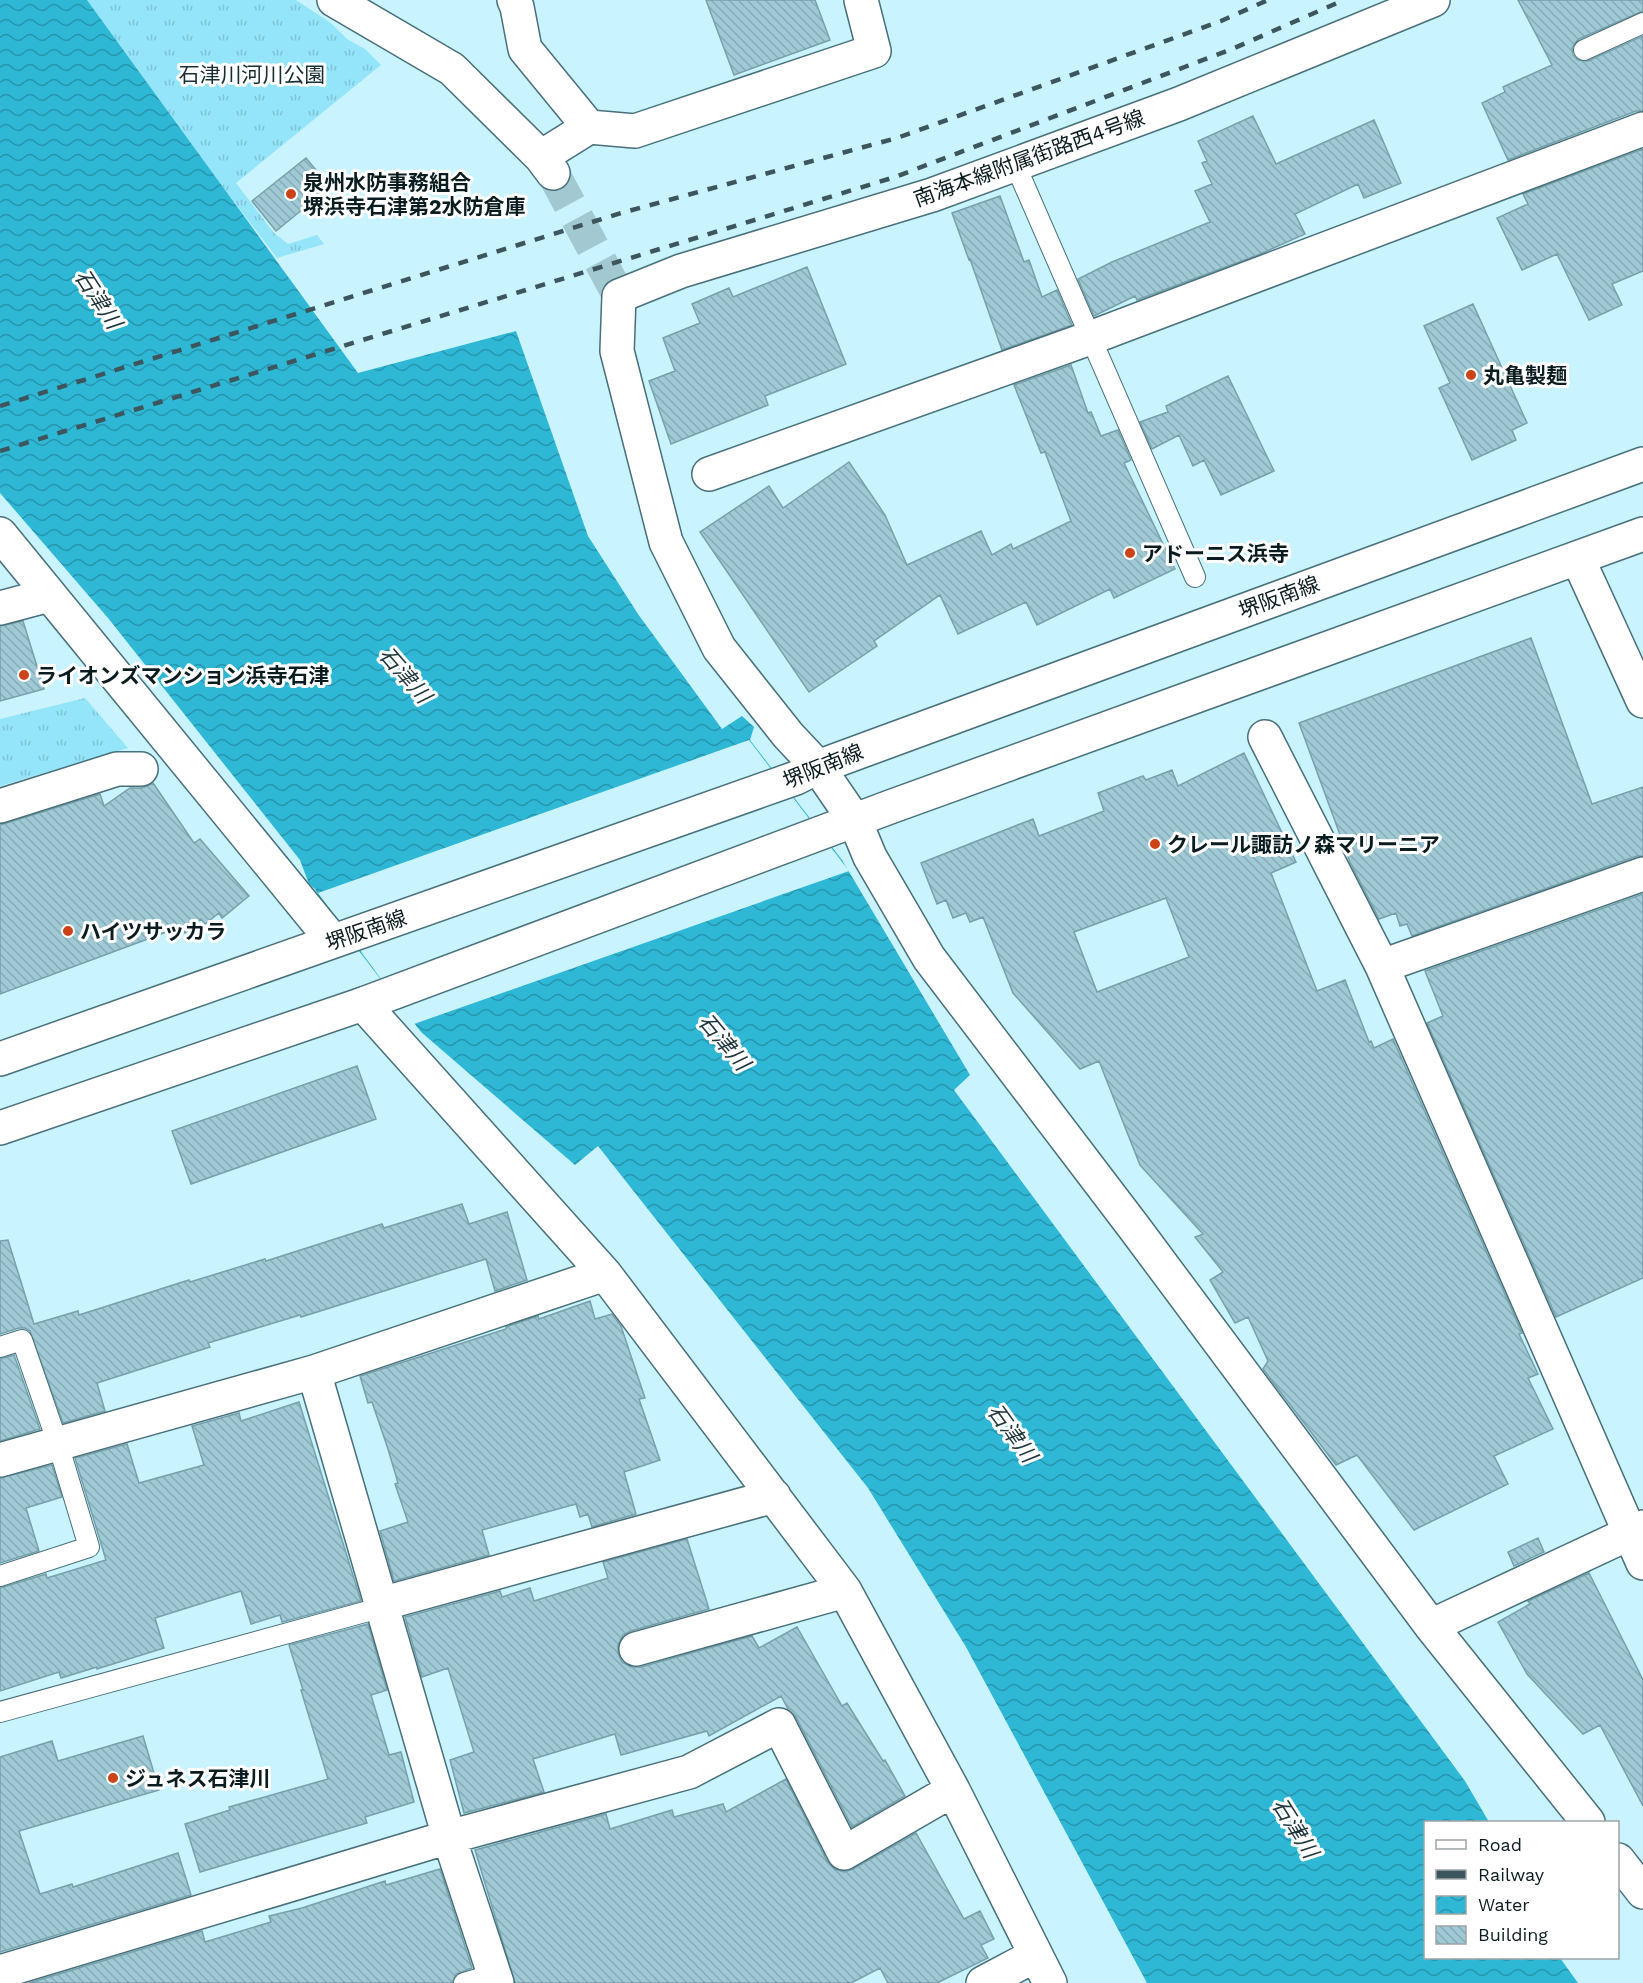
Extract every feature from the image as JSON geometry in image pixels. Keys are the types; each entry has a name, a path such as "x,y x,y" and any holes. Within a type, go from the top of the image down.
{"street":[{"path":"334,0 452,69 548,166 590,127"},
{"path":"522,2 525,49 590,127 635,131 874,51 861,0"},
{"name":"南海本線附属街路西4号線","path":"807,773 788,735 718,648 666,542 617,351 619,296 681,271 932,195 1179,104 1433,0"},
{"path":"709,474 1090,338 1643,129"},
{"name":"堺阪南線","path":"0,1059 807,773 1643,464"},
{"path":"0,534 340,939"},
{"path":"0,1128 376,999 843,825 1643,534"},
{"path":"1578,559 1643,701"},
{"path":"0,608 49,595"},
{"path":"1265,737 1382,966 1636,1530 1643,1563"},
{"path":"0,806 117,769 141,769"},
{"path":"807,773 843,825 870,857 929,958 1133,1226 1431,1626 1587,1821"},
{"path":"1382,966 1643,874"},
{"path":"376,999 605,1274 845,1591 953,1790 1043,1969 983,1983"},
{"path":"0,1460 314,1372 605,1274"},
{"path":"314,1372 448,1837 485,1980"},
{"path":"382,1606 774,1496"},
{"path":"1431,1626 1636,1530"},
{"path":"636,1649 845,1591"},
{"path":"0,1972 448,1837 689,1772 779,1725 843,1853 953,1790"},
{"path":"1619,1862 1643,1892"}],"lane":[{"path":"1584,50 1643,23"},
{"path":"1015,164 1195,577"},
{"path":"0,1347 22,1340 58,1444 89,1547 0,1576"},
{"path":"0,1712 382,1606"}],"green space":[{"name":"石津川河川公園","path":"87,0 296,0 331,23 347,39 365,49 381,65 236,183 274,233 288,244 317,235 324,244 277,258"},
{"path":"85,698 128,748 0,786 0,719"}],"water":[{"name":"石津川","path":"0,0 87,0 358,373 516,331 588,536 638,614 722,729 742,716 754,727 750,740 842,860 970,1075 954,1090 1465,1781 1488,1821 1424,1821 1424,1959 1561,1959 1578,1983 1147,1983 966,1647 868,1488 598,1146 575,1165 421,1032 323,904 315,889 309,884 300,860 108,618 0,493"}],"pier":[{"path":"749,740 849,871 414,1024 318,893"}],"building":[{"path":"706,0 815,0 830,40 734,75"},
{"path":"1518,0 1643,0 1643,11 1579,39 1572,49 1573,55 1578,60 1588,61 1643,36 1643,111 1636,111 1508,160 1482,103 1505,92 1503,87 1552,65"},
{"path":"1253,116 1276,164 1374,120 1401,183 1364,198 1358,184 1295,214 1305,234 1258,255 1137,300 1135,296 1094,316 1078,279 1112,262 1210,222 1195,191 1212,184 1202,163 1207,161 1198,141"},
{"path":"1643,149 1643,271 1612,284 1622,305 1589,320 1557,254 1522,270 1497,218 1528,204 1523,194"},
{"name":"泉州水防事務組合 堺浜寺石津第2水防倉庫","path":"306,158 330,187 276,231 252,201"},
{"path":"1000,196 1024,262 1029,260 1042,297 1057,290 1072,325 1002,350 952,213"},
{"path":"807,267 846,364 765,396 768,405 671,444 649,381 675,371 663,338 700,323 692,304 729,288 733,297"},
{"path":"1473,304 1527,423 1512,430 1516,440 1472,460 1439,388 1450,383 1424,326"},
{"path":"1071,365 1088,413 1091,412 1101,436 1118,430 1131,460 1124,463 1175,569 1114,598 1110,589 1037,625 1026,602 958,634 940,595 874,641 877,646 809,692 700,532 769,486 783,508 849,462 885,515 907,565 981,531 992,555 1011,544 1013,549 1071,521 1045,452 1041,453 1014,385"},
{"path":"1228,376 1274,471 1221,495 1204,460 1193,466 1179,435 1152,449 1140,422 1168,412 1166,406"},
{"name":"ライオンズマンション浜寺石津","path":"23,621 44,689 0,701 0,626"},
{"path":"1531,638 1592,804 1643,787 1643,856 1637,856 1412,936 1407,924 1400,926 1396,913 1379,919 1350,862 1299,723"},
{"path":"1244,753 1296,862 1271,873 1317,991 1345,980 1369,1042 1371,1041 1374,1048 1393,1039 1538,1374 1528,1378 1553,1429 1494,1456 1508,1484 1414,1530 1357,1455 1336,1465 1263,1369 1268,1361 1248,1317 1235,1323 1210,1280 1223,1272 1195,1237 1203,1234 1140,1165 1099,1061 1080,1069 1013,993 983,917 970,922 966,913 953,918 946,900 937,904 921,863 1033,819 1039,836 1104,811 1098,793 1143,776 1146,780 1172,770 1178,786","holes":["1166,898 1189,957 1097,992 1074,932"]},
{"path":"153,783 194,843 200,839 249,896 222,918 219,913 205,924 201,919 185,933 180,927 0,994 0,825 100,794 104,806 130,788 142,788"},
{"path":"1643,894 1643,1278 1556,1317 1427,1023 1443,1016 1425,971"},
{"path":"357,1066 376,1119 191,1184 172,1131"},
{"path":"462,1204 469,1224 507,1212 527,1280 495,1291 486,1259 301,1317 300,1315 208,1343 210,1347 97,1383 105,1411 63,1423 30,1331 19,1328 0,1334 0,1241 8,1240 34,1324 78,1311 79,1315 189,1280 190,1282 265,1259 266,1261 382,1224 384,1228"},
{"path":"590,1301 595,1319 612,1314 621,1326 645,1398 639,1399 660,1460 624,1472 636,1514 592,1527 588,1514 580,1517 576,1504 482,1530 489,1555 394,1581 380,1531 408,1522 395,1484 398,1483 388,1449 372,1402 368,1403 360,1376 506,1329 506,1327 538,1316 539,1319"},
{"path":"14,1355 40,1429 0,1441 0,1359"},
{"path":"299,1402 361,1601 282,1622 280,1615 251,1624 241,1591 155,1618 164,1648 61,1678 59,1672 0,1691 0,1588 46,1574 47,1578 106,1560 75,1458 127,1444 139,1483 204,1465 192,1426 239,1413 241,1421"},
{"path":"52,1465 62,1497 26,1508 39,1551 0,1563 0,1478"},
{"path":"1538,1538 1544,1552 1514,1566 1508,1552"},
{"path":"687,1539 709,1609 623,1635 618,1645 618,1653 622,1662 631,1667 641,1667 752,1636 759,1648 797,1627 842,1706 847,1703 883,1761 885,1760 905,1796 852,1827 796,1717 788,1709 781,1696 709,1736 707,1731 621,1755 615,1734 533,1759 544,1792 464,1813 450,1760 474,1752 448,1668 422,1677 405,1617 500,1591 502,1597 530,1588 534,1601 608,1578 603,1562"},
{"path":"1589,1573 1643,1680 1643,1806 1600,1725 1583,1734 1527,1674 1498,1622 1530,1604 1528,1601"},
{"path":"368,1624 387,1690 371,1695 389,1755 401,1752 414,1802 365,1817 367,1823 200,1872 185,1824 230,1810 229,1807 328,1779 289,1645"},
{"path":"143,1736 159,1790 19,1831 40,1894 72,1884 73,1887 178,1853 191,1895 0,1952 0,1757 52,1741 58,1761"},
{"path":"786,1779 827,1861 835,1869 844,1872 853,1869 916,1833 964,1919 980,1911 994,1939 981,1945 988,1958 937,1983 888,1983 880,1968 851,1983 515,1983 475,1850 606,1814 610,1829 672,1810 674,1817 723,1804 726,1812"},
{"path":"440,1869 472,1968 456,1974 452,1983 29,1983 202,1931 205,1942 271,1922 269,1916 302,1908 385,1881 386,1885"}],"tunnel":[{"path":"554,175 619,296"}],"railway":[{"path":"0,406 621,213 897,138 1221,21 1268,0"},
{"path":"0,451 895,177 1232,49 1344,0"}],"place":[{"name":"泉州水防事務組合 堺浜寺石津第2水防倉庫","path":"291,194"},
{"name":"丸亀製麺","path":"1471,375"},
{"name":"アドーニス浜寺","path":"1130,553"},
{"name":"ライオンズマンション浜寺石津","path":"24,675"},
{"name":"クレール諏訪ノ森マリーニア","path":"1155,844"},
{"name":"ハイツサッカラ","path":"68,931"},
{"name":"ジュネス石津川","path":"113,1778"}]}
